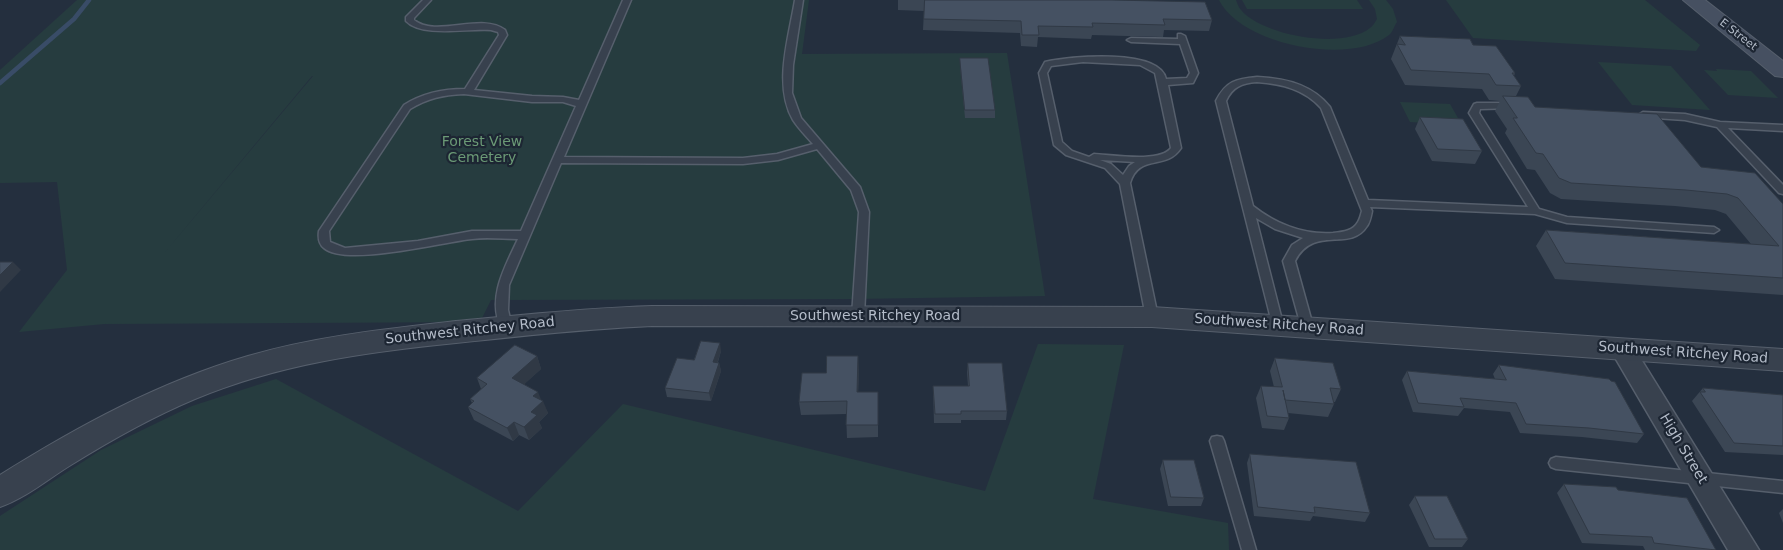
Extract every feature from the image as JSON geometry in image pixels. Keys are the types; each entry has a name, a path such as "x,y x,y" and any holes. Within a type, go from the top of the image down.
{"main road":[{"name":"E Street","path":"1693,0 1783,71"}],"street":[{"name":"Southwest Ritchey Road","path":"0,493 52,459 112,424 194,387 248,368 309,351 342,345 506,326 652,316 1152,317 1307,326 1783,360"},
{"name":"High Street","path":"1622,348 1744,550"}],"lane":[{"path":"427,0 410,17 410,21 416,26 430,28 476,25 495,26 501,30 503,35 467,93"},
{"path":"506,326 502,310 503,285 627,0"},
{"path":"799,0 789,65 788,93 797,119 856,189 864,212 858,316"},
{"path":"1131,40 1182,39 1194,73 1193,78 1190,81 1181,83 1164,82"},
{"path":"1062,60 1140,62 1157,69 1164,82 1176,148 1168,157 1153,159 1076,156 1062,149 1055,138 1043,73 1048,64 1062,60"},
{"path":"1248,207 1260,217 1276,226 1295,233 1315,236 1332,237 1347,235 1359,229 1366,221 1367,211 1364,202 1325,107 1306,90 1290,84 1257,79 1230,85 1223,92 1221,101 1277,324"},
{"path":"524,235 472,235 418,245 344,252 334,250 326,245 322,239 324,231 407,107 422,97 432,94 503,94 531,99 565,100 581,105"},
{"path":"1519,107 1477,106 1474,113 1535,211"},
{"path":"1636,114 1685,117 1720,126 1783,128"},
{"path":"1720,126 1783,191"},
{"path":"557,160 743,161 778,157 820,145"},
{"path":"1082,157 1108,166 1124,183 1152,317"},
{"path":"1124,183 1129,172 1137,164 1153,159"},
{"path":"1364,202 1535,211 1566,220 1714,230"},
{"path":"1307,326 1289,261 1293,250 1302,242 1315,236"},
{"path":"1217,441 1249,550"},
{"path":"1556,463 1783,487"}],"green space":[{"name":"Forest View Cemetery","path":"77,0 809,0 802,54 1007,53 1045,296 854,299 491,300 480,322 104,324 19,332 67,270 57,182 0,183 0,70","holes":["312,76 313,76 161,257"]},
{"path":"1219,0 1236,0 1240,9 1252,19 1284,33 1304,37 1323,39 1358,35 1370,28 1377,19 1375,9 1369,0 1386,0 1393,9 1397,22 1389,35 1371,44 1349,49 1298,46 1272,39 1249,29 1231,16"},
{"path":"1242,0 1357,0 1363,9 1247,9"},
{"path":"1446,0 1645,0 1700,45 1696,51 1473,38"},
{"path":"1598,62 1671,66 1710,110 1632,105"},
{"path":"1716,69 1751,71 1778,98 1728,95 1704,70 1717,71"},
{"path":"1400,102 1450,104 1462,125 1410,122"},
{"path":"1038,344 1124,345 1093,499 1228,523 1229,550 0,550 0,516 101,450 192,406 276,379 518,511 623,404 985,491"}],"building":[{"path":"925,0 1205,2 1212,20 1163,19 1165,25 1092,23 1093,27 1038,26 1039,35 1022,35 1021,21 924,19"},
{"path":"1400,36 1470,39 1473,45 1496,46 1515,73 1512,73 1521,86 1496,85 1489,74 1411,70 1397,44 1405,45"},
{"path":"960,58 988,58 995,110 965,110"},
{"path":"1503,96 1528,97 1535,107 1657,114 1701,167 1755,173 1783,204 1783,278 1565,263 1546,230 1779,246 1738,198 1727,194 1571,183 1559,178 1543,154 1536,153 1513,118 1517,118"},
{"path":"1420,117 1463,119 1482,151 1438,149"},
{"path":"0,262 13,262 0,275"},
{"path":"701,341 720,343 713,362 719,363 709,393 665,388 677,358 694,360"},
{"path":"515,345 537,356 512,378 538,392 533,396 543,401 531,412 537,415 524,427 514,422 507,428 468,407 474,401 470,399 487,384 477,378"},
{"path":"827,356 858,356 857,392 878,392 878,425 846,425 847,401 799,402 802,373 826,373"},
{"path":"1275,358 1333,363 1341,389 1330,388 1334,404 1285,400 1289,418 1267,416 1261,386 1282,387"},
{"path":"968,363 1002,363 1007,411 961,411 961,414 935,414 933,386 969,386"},
{"path":"1499,365 1609,379 1615,382 1644,434 1526,424 1516,403 1460,398 1464,407 1418,403 1407,371 1506,380"},
{"path":"1703,388 1783,395 1783,446 1734,443 1700,392 1705,392"},
{"path":"1250,454 1356,462 1370,513 1314,507 1315,513 1258,507"},
{"path":"1163,460 1194,460 1204,498 1171,497"},
{"path":"1564,484 1616,487 1618,490 1687,498 1716,550 1654,543 1652,537 1590,534"},
{"path":"1415,496 1447,496 1468,539 1435,539"}],"waterway":[{"path":"0,83 74,19 89,0"}]}
